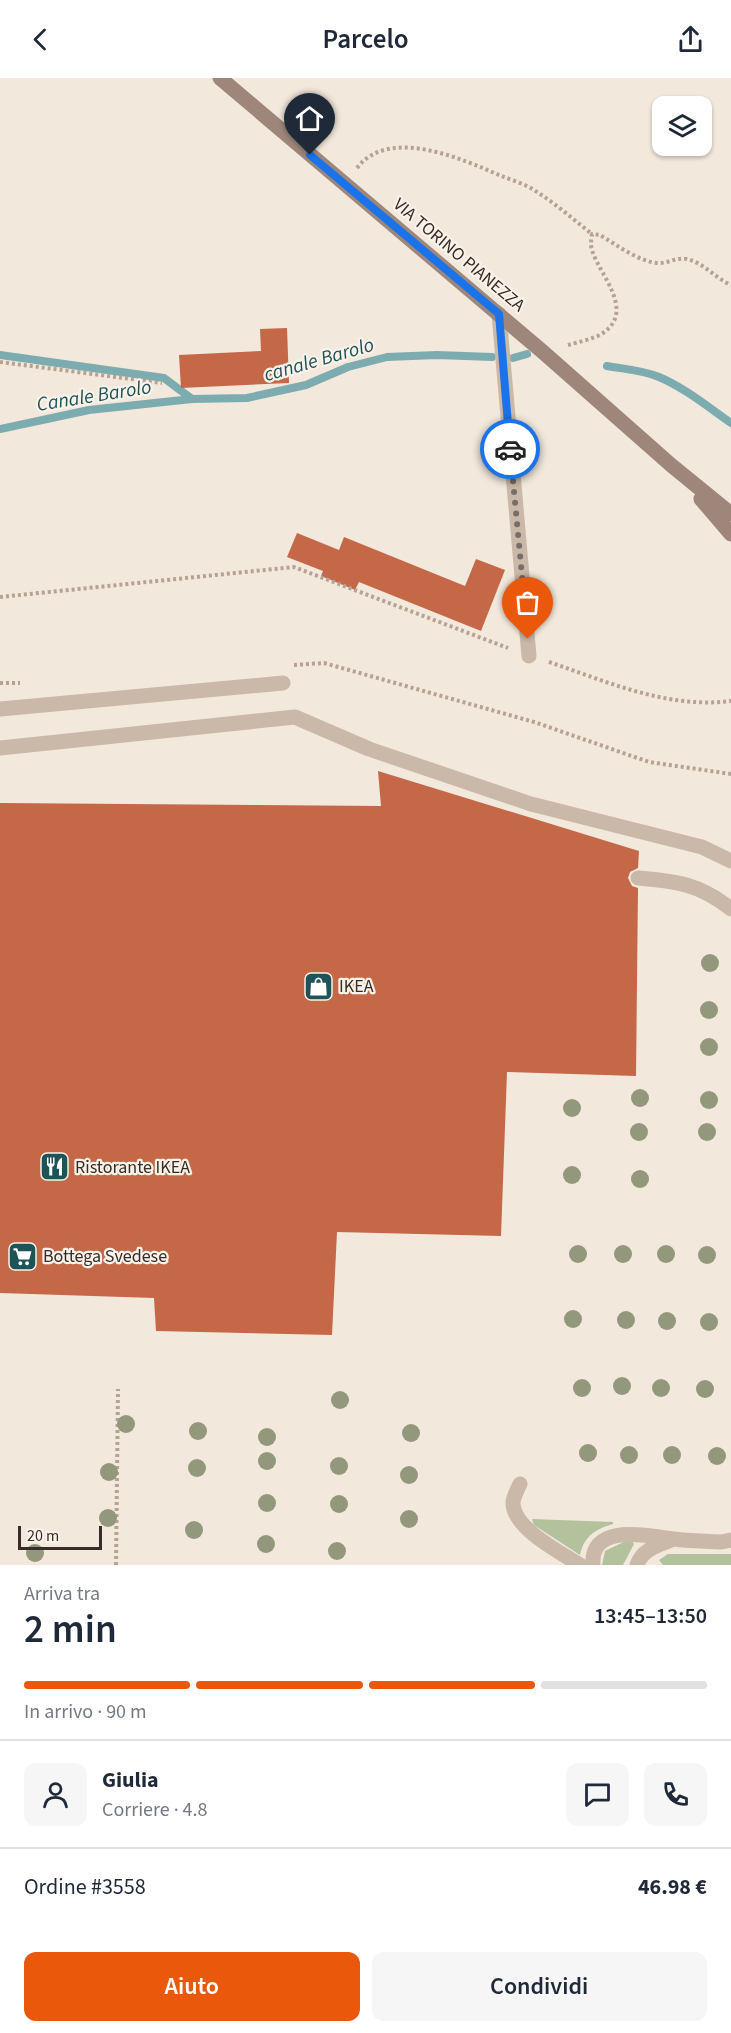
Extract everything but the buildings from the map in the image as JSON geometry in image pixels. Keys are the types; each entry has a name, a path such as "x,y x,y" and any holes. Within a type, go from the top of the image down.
{"main road":[{"name":"VIA TORINO PIANEZZA","path":"220,78 543,351 671,465 731,514"},
{"name":"VIA TORINO PIANEZZA","path":"671,465 731,534"}],"street":[{"path":"499,314 529,656"},
{"path":"0,709 283,683"},
{"path":"0,748 295,717 369,749 531,804 702,847 731,861"},
{"path":"638,878 679,881 716,896 731,909"},
{"path":"520,1484 513,1499 513,1506 522,1525 580,1565"},
{"path":"593,1565 593,1553 596,1546 616,1535 721,1542 731,1540"},
{"path":"637,1565 639,1558 647,1551 674,1539"}],"path":[{"path":"346,185 359,165 373,154 396,148 423,149 452,156 535,190 592,234 600,235 651,263 663,264 674,259 686,258 702,265 731,285"},
{"path":"543,351 603,333 613,321 618,308 613,292 592,253 590,243 592,234"},
{"path":"0,362 162,383"},
{"path":"0,597 294,567 529,656 649,696 715,703 731,701"},
{"path":"292,665 324,663 534,722 649,762 731,774"},
{"path":"0,683 28,683"},
{"path":"116,1565 118,1389"}],"green space":[{"path":"532,1519 613,1522 613,1524 592,1534 584,1543 580,1555 534,1525"},
{"path":"630,1539 634,1544 623,1565 602,1565 605,1551"},
{"path":"668,1554 731,1554 731,1565 663,1565 659,1560"}],"waterway":[{"name":"Canale Barolo","path":"513,358 527,354"},
{"path":"0,355 164,378 192,399"},
{"name":"canale Barolo","path":"0,429 89,410 192,399 247,398 306,385 348,367 387,357 437,355 492,357"},
{"name":"Canale Barolo","path":"607,366 640,371 669,381 731,423"}],"way so far":[{"path":"510,449 528,639"}],"place":[{"name":"IKEA","path":"318,986"},
{"name":"Ristorante IKEA","path":"54,1167"},
{"name":"Bottega Svedese","path":"22,1256"}],"route":[{"path":"310,155 499,314 510,449"}]}
